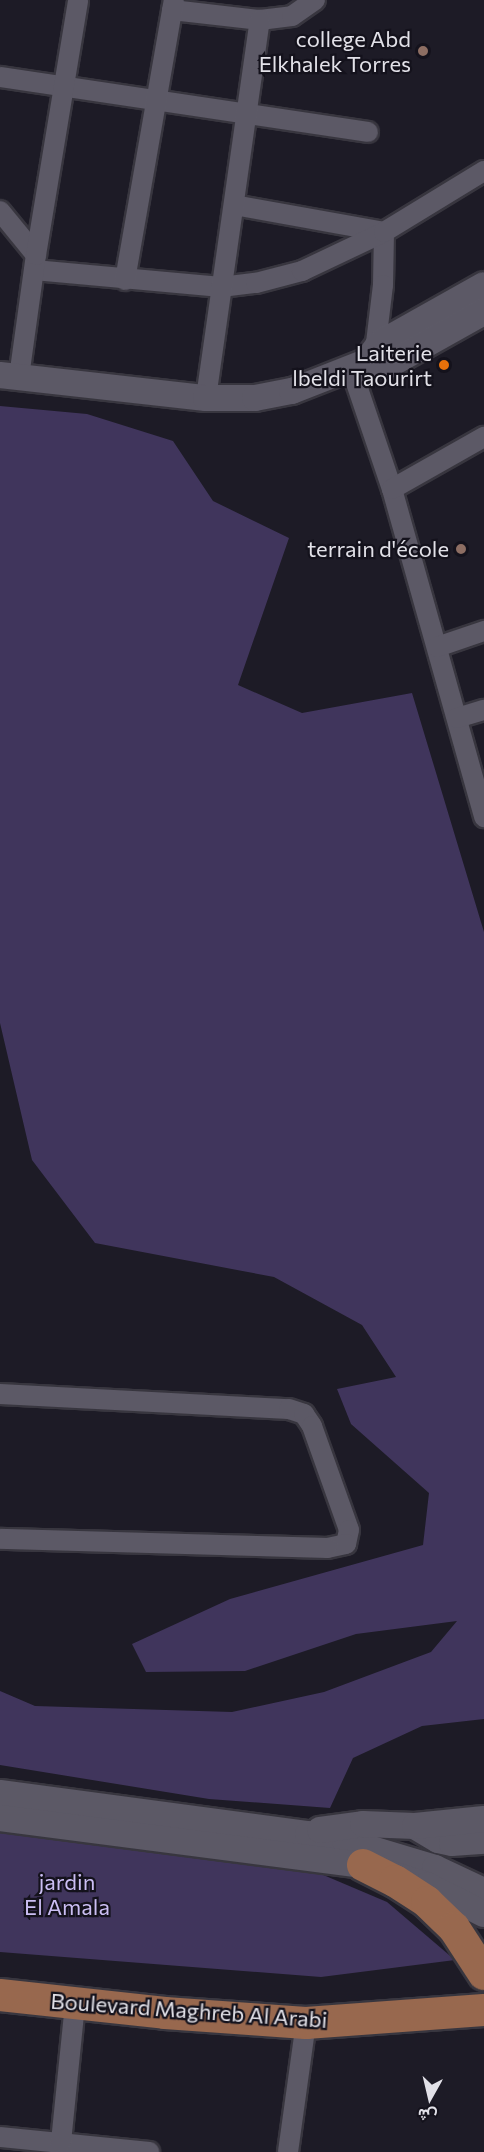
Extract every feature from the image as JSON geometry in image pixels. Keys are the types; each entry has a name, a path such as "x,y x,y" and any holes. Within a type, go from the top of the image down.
{"main road":[{"path":"363,1865 395,1881 427,1902 454,1928 484,1974"},
{"name":"Boulevard Maghreb Al Arabi","path":"0,1995 306,2023 484,2010"},
{"name":"Boulevard Maghreb Al Arabi","path":"414,2015 484,1995"}],"street":[{"path":"78,0 35,262 10,376 206,398 255,398 292,391 484,312"},
{"path":"125,280 173,5 260,20 292,16 315,0"},
{"path":"206,398 260,20"},
{"path":"0,77 368,132"},
{"path":"0,211 35,262 125,280 221,287 256,283 302,271 384,232 484,171"},
{"path":"234,205 384,232"},
{"path":"384,232 383,285 376,343 371,360 392,489 483,807"},
{"path":"371,360 484,285"},
{"path":"392,489 484,437"},
{"path":"437,647 484,631"},
{"path":"457,718 484,710"},
{"path":"0,1394 289,1409 304,1414 312,1426 349,1530 346,1544 327,1548 0,1539"},
{"path":"0,1794 308,1833 345,1841 435,1868 484,1891"},
{"path":"0,1818 363,1865 427,1885 484,1914"},
{"path":"308,1833 363,1824 415,1826 484,1819"},
{"path":"415,1826 438,1840 452,1842 484,1840"},
{"path":"61,2142 75,2003"},
{"path":"288,2152 306,2023"},
{"path":"0,2137 139,2152"}],"green space":[{"path":"0,406 87,414 173,441 213,501 289,538 238,685 302,713 412,693 484,932 484,1719 422,1726 353,1758 330,1808 209,1799 0,1765 0,1691 35,1706 232,1712 324,1692 431,1652 457,1621 356,1634 245,1671 146,1672 132,1644 230,1599 423,1545 429,1493 351,1424 337,1389 396,1377 362,1325 274,1277 95,1243 32,1160 0,1023"},
{"name":"jardin El Amala","path":"0,1819 229,1853 321,1874 387,1902 455,1960 321,1977 0,1952"}],"place":[{"name":"college Abd Elkhalek Torres","path":"423,51"},
{"name":"Laiterie lbeldi Taourirt","path":"444,365"},
{"name":"terrain d'école","path":"461,549"}]}
